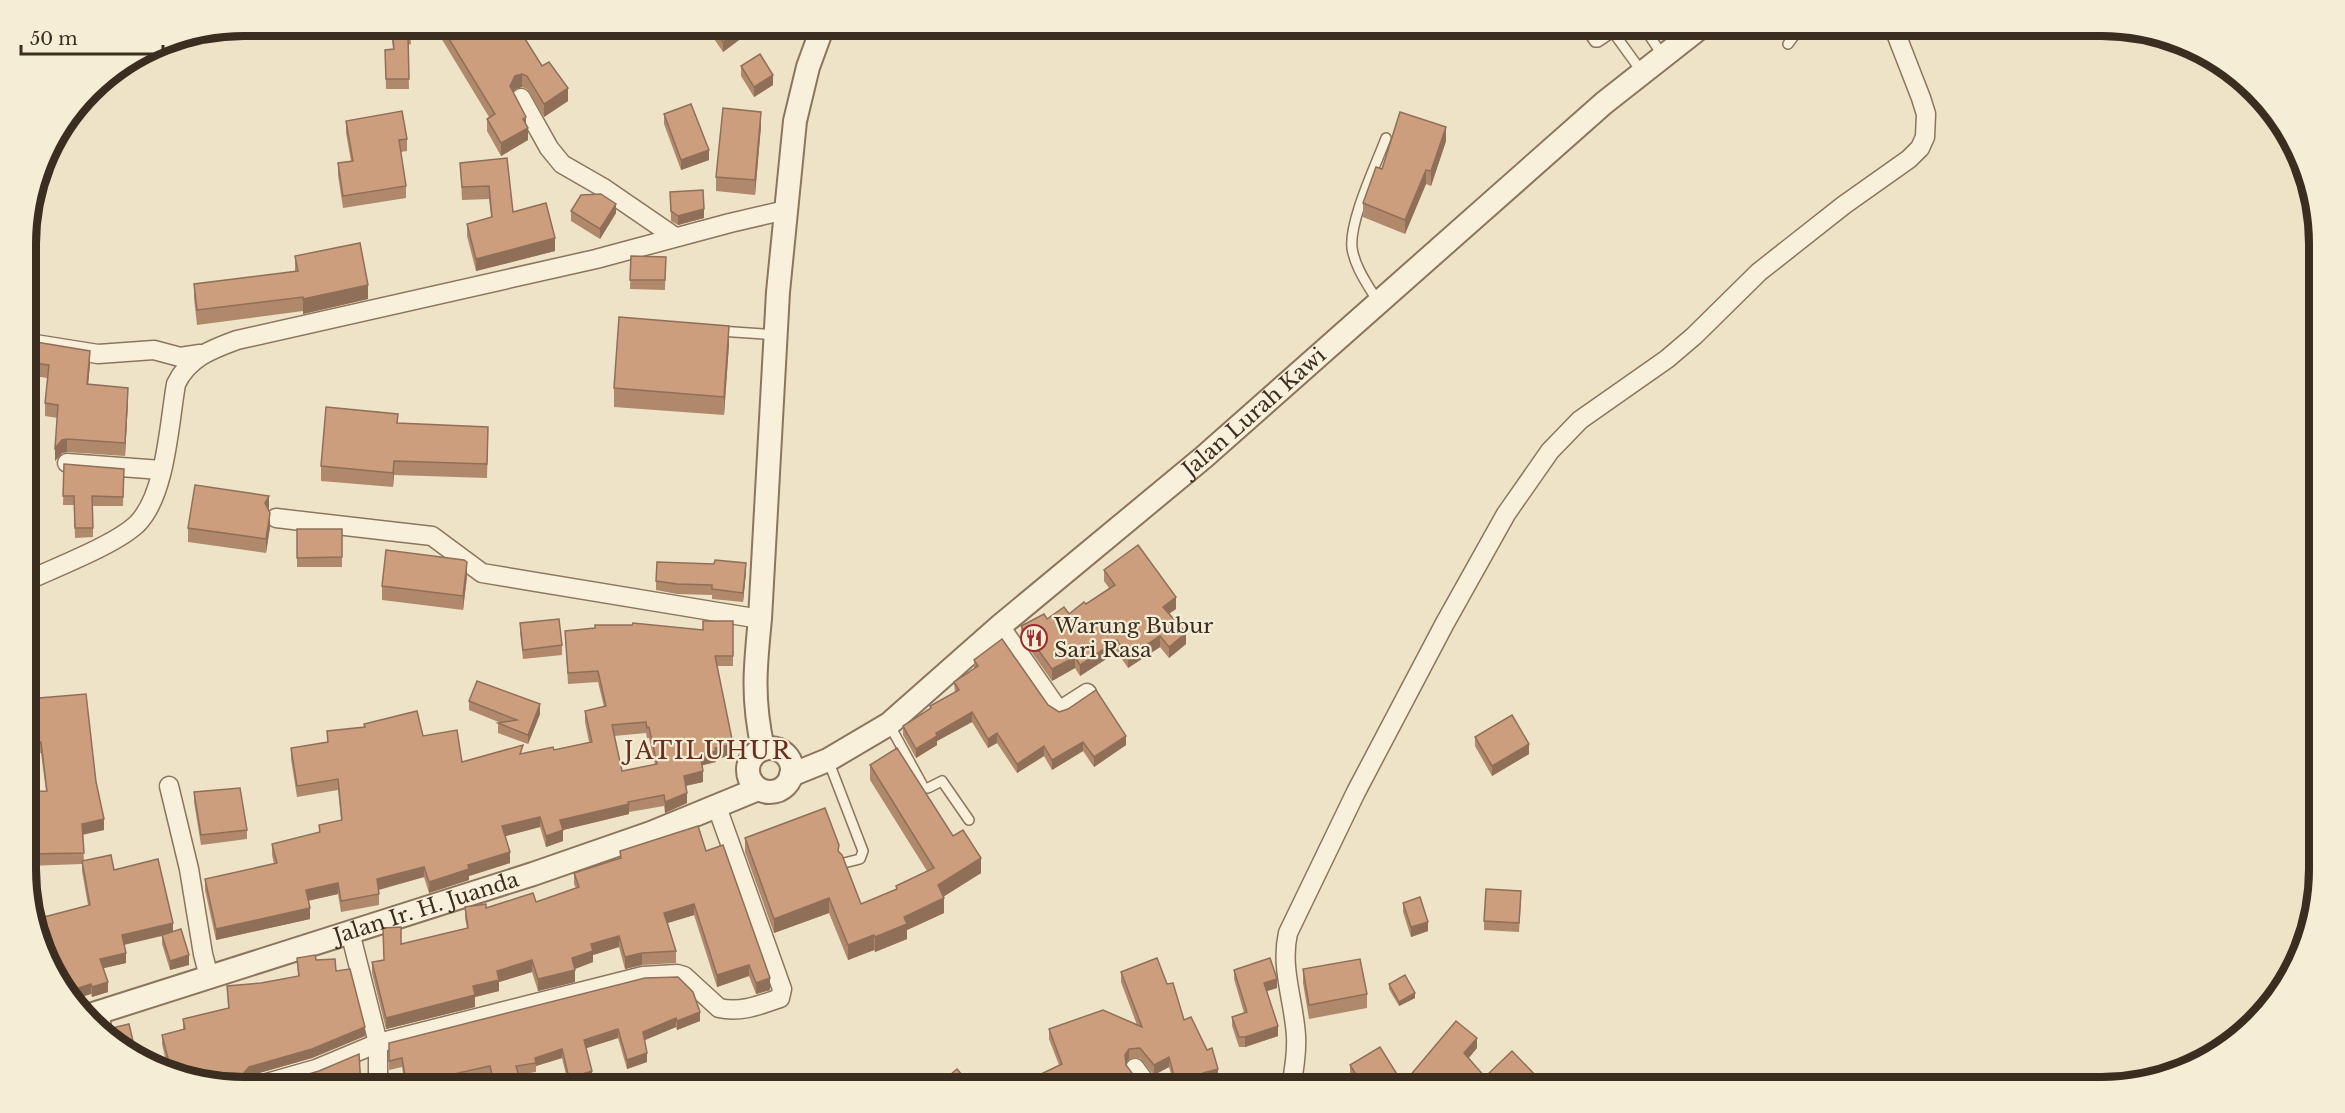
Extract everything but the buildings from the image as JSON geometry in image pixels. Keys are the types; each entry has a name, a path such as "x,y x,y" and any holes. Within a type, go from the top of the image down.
{"street":[{"path":"763,749 754,698 786,210 795,120 801,91 820,36"},
{"name":"Jalan Lurah Kawi","path":"791,775 828,760 890,724 1000,627 1204,457 1604,103 1688,36"},
{"path":"1292,1077 1297,1037 1285,963 1285,948 1290,927 1356,792 1445,623 1506,514 1550,451 1580,420 1667,359 1759,272 1844,205 1909,159 1920,148 1925,137 1926,114 1897,36"},
{"path":"521,98 549,148 562,164 609,192 675,237"},
{"path":"36,577 113,540 136,524 150,507 157,490 176,384 181,372 205,353 237,340 596,259 786,210"},
{"path":"36,344 98,354 159,350 180,357 205,353"},
{"path":"67,463 161,470"},
{"path":"276,518 432,536 482,573 760,619"},
{"path":"1000,627 1057,708 1062,709 1087,693"},
{"path":"774,748 785,753 791,763 791,775 787,784 778,790 768,792 758,789 750,780 748,768 753,756 763,749 774,748"},
{"path":"169,786 189,869 201,935 212,949 214,975"},
{"name":"Jalan Ir. H. Juanda","path":"98,1017 214,975 586,855 717,807 758,789"},
{"path":"289,1077 316,1069 378,1043 643,976 677,974 684,976 719,1008 726,1010 750,1009 780,998 782,989 717,807"},
{"path":"350,932 378,1043 378,1077"},
{"path":"1135,1068 1142,1077"}],"lane":[{"path":"1591,36 1595,42 1598,42 1607,36"},
{"path":"1621,36 1642,72"},
{"path":"1650,36 1663,56"},
{"path":"1788,44 1794,36"},
{"path":"1378,302 1358,269 1352,248 1352,230 1386,138"},
{"path":"706,330 777,335"},
{"path":"890,724 924,788 928,789 942,781 969,820"},
{"path":"828,760 863,851 860,859 844,863"}],"place":[{"name":"Warung Bubur Sari Rasa","path":"1034,638"}],"district":[{"name":"JATILUHUR","path":"708,751"}]}
